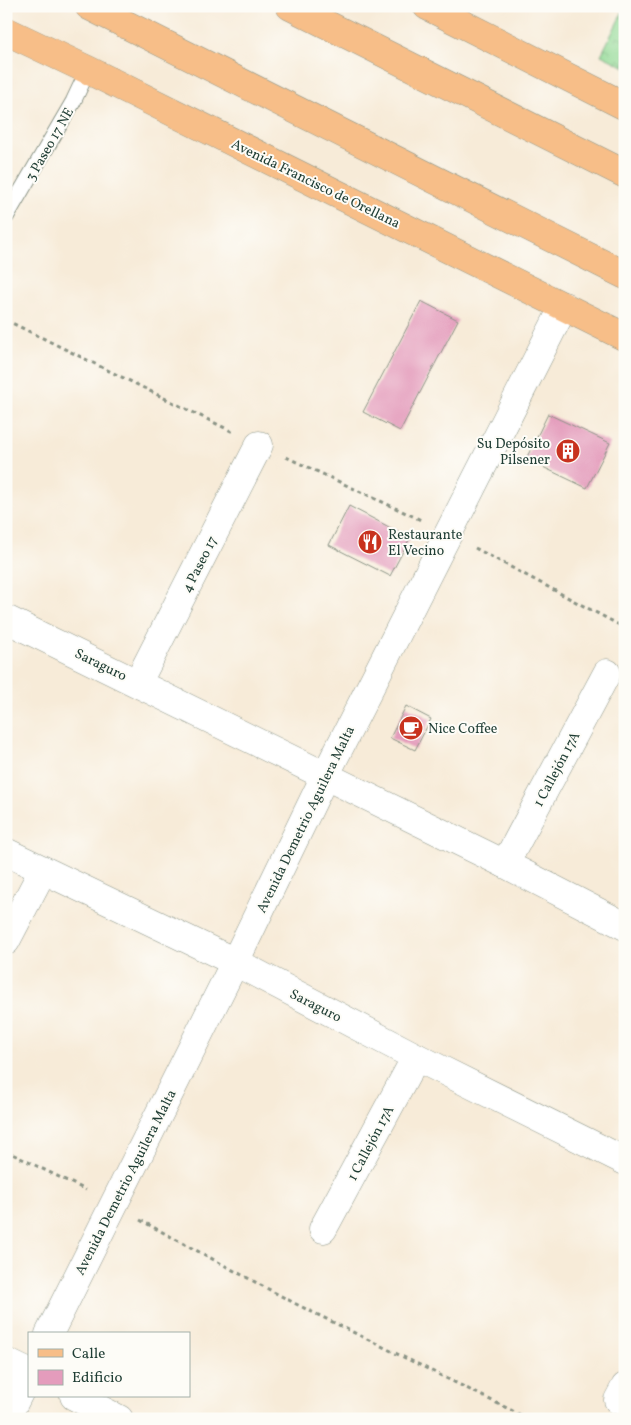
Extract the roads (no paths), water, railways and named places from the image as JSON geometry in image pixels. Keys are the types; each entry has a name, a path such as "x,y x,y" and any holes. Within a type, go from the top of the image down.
{"main road":[{"path":"88,6 625,275"},
{"path":"290,6 625,174"},
{"path":"427,6 625,106"},
{"name":"Avenida Francisco de Orellana","path":"6,31 625,337"}],"street":[{"name":"Avenida Demetrio Aguilera Malta","path":"49,1332 326,776 564,306"},
{"name":"4 Paseo 17","path":"138,682 259,445"},
{"name":"Saraguro","path":"6,618 505,864 625,926"},
{"name":"1 Callejón 17A","path":"505,864 607,673"},
{"name":"Saraguro","path":"6,852 234,962 416,1056 625,1160"},
{"path":"6,941 43,870"},
{"name":"1 Callejón 17A","path":"323,1229 416,1056"},
{"path":"6,1362 28,1373"},
{"path":"6,1419 28,1376"},
{"path":"78,1398 119,1419"}],"lane":[{"name":"3 Paseo 17 NE","path":"6,217 73,102 88,70"}],"place":[{"name":"Su Depósito Pilsener","path":"568,451"},
{"name":"Restaurante El Vecino","path":"370,542"},
{"name":"Nice Coffee","path":"411,728"}]}
